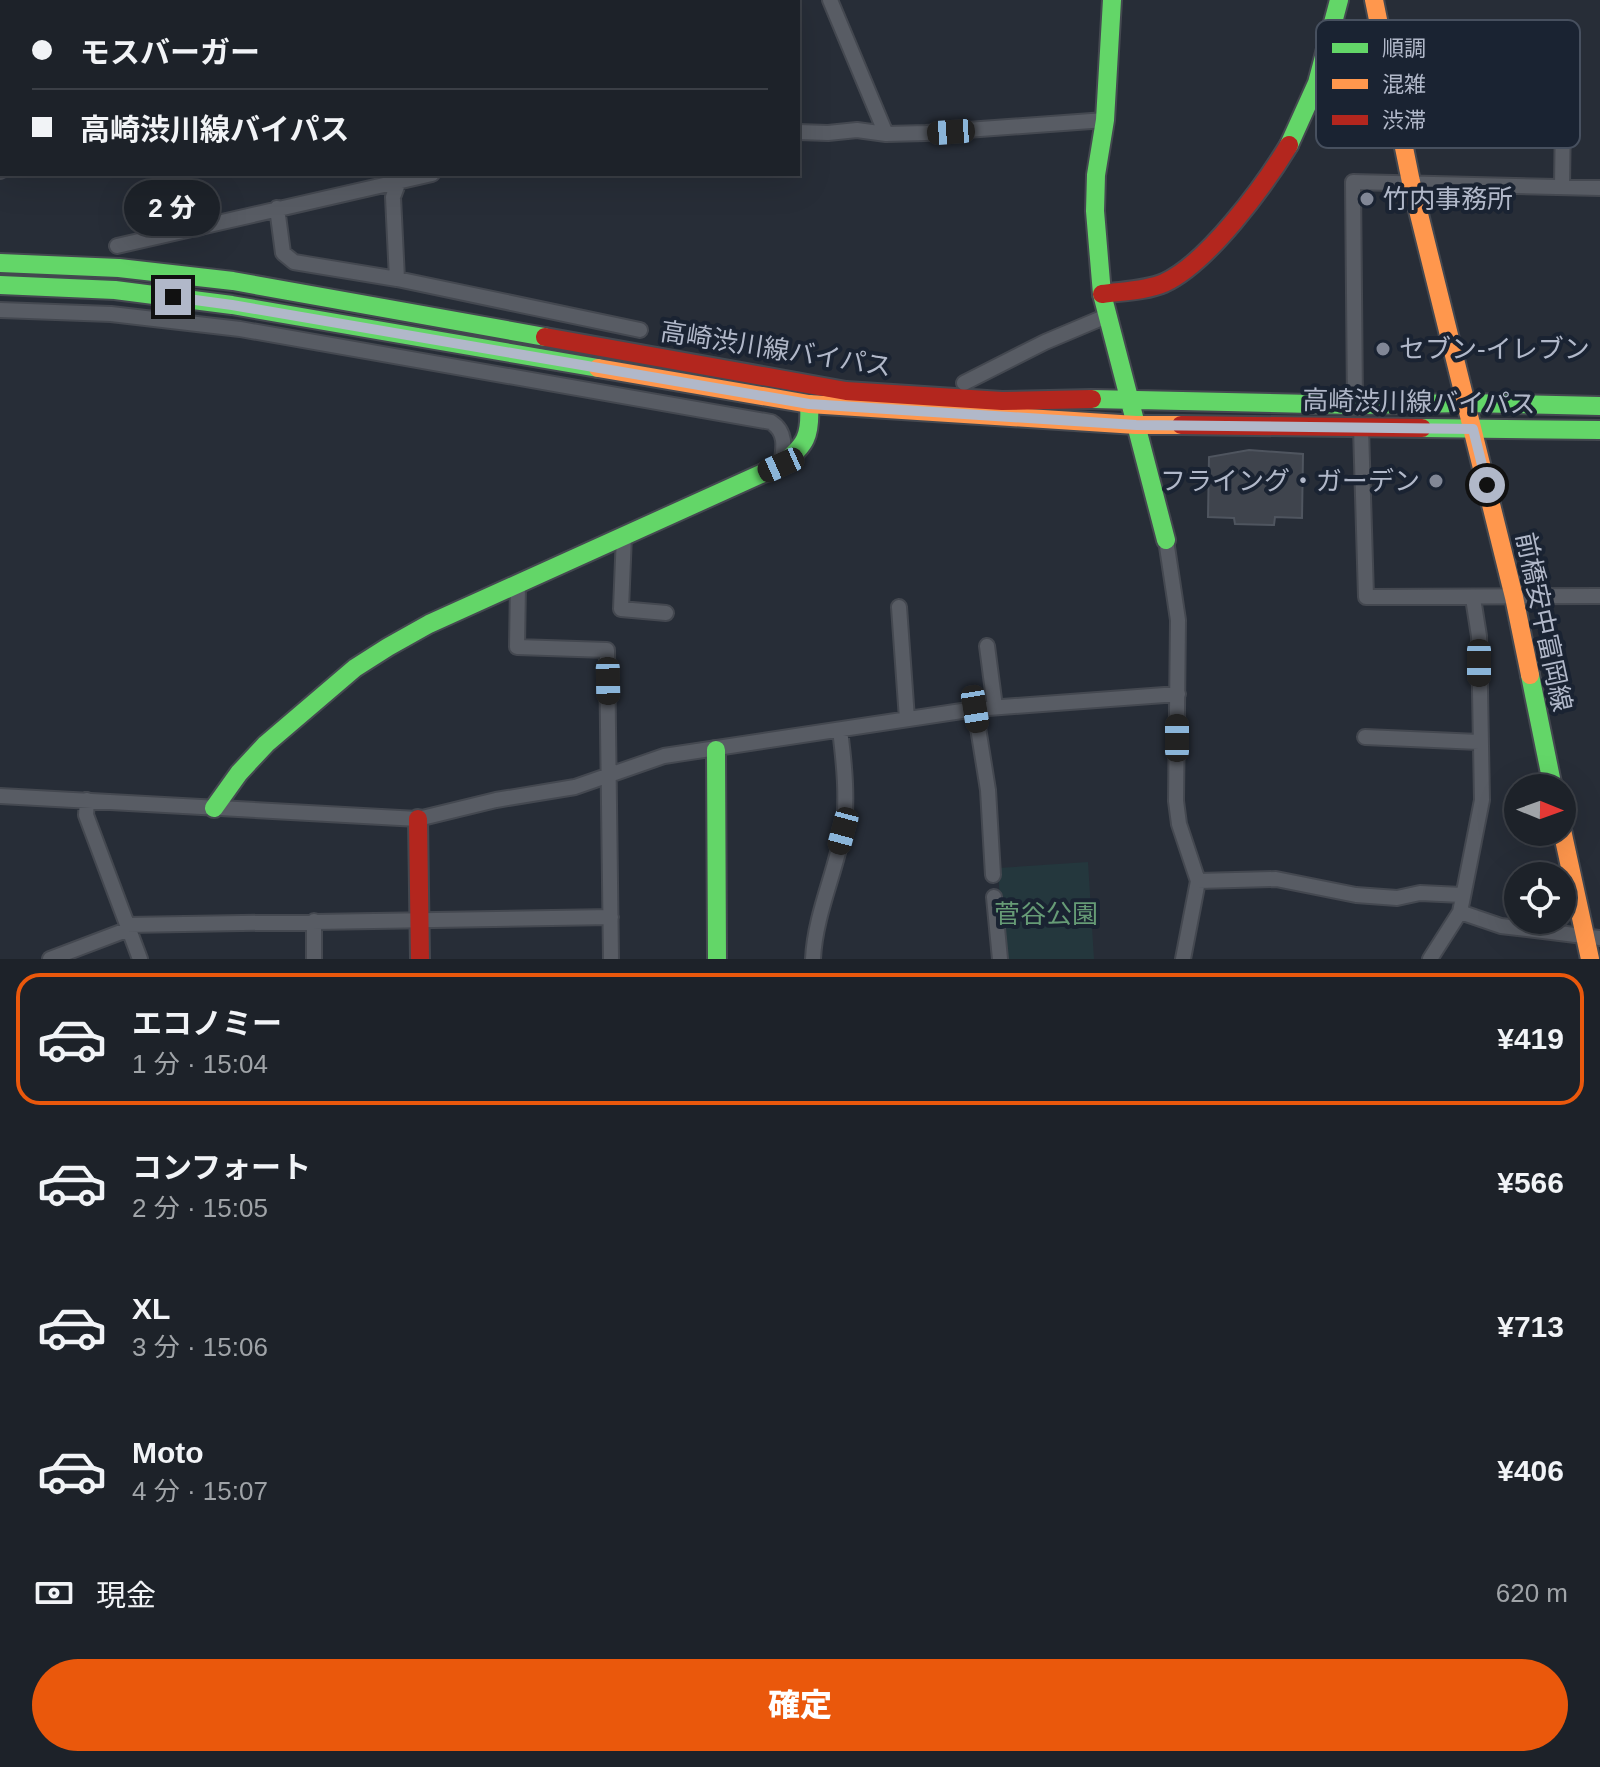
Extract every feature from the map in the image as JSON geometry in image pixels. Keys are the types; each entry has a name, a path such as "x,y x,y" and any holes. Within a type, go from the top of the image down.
{"main road":[{"path":"1112,0 1105,120 1096,175 1095,211 1102,294 1166,540"},
{"path":"1334,20 1339,0"},
{"name":"前橋安中富岡線","path":"1374,0 1378,20"},
{"path":"1102,294 1168,281 1212,246 1281,160 1316,86"},
{"name":"前橋安中富岡線","path":"1404,148 1514,597 1550,774"},
{"name":"高崎渋川線バイパス","path":"0,263 119,268 233,281 846,391 1002,401 1129,398 1355,405 1466,403 1600,406"},
{"name":"高崎渋川線バイパス","path":"0,285 115,290 232,305 809,404 1136,425 1600,430"},
{"path":"214,808 239,773 266,744 355,668 429,624 781,465 805,447 811,431 809,404"},
{"path":"716,750 717,959"},
{"path":"418,819 420,959"},
{"path":"1566,846 1592,937 1590,959"}],"street":[{"path":"830,0 886,134"},
{"path":"800,132 857,130 886,134 926,133 1105,120"},
{"path":"1562,187 1563,148"},
{"path":"171,176 195,227"},
{"path":"117,246 423,176"},
{"path":"397,279 393,197 399,181"},
{"path":"1355,405 1353,182 1600,188"},
{"path":"277,208 283,253 294,262 397,279 640,330"},
{"path":"0,310 111,314 240,329 771,422 779,429 785,444 781,465"},
{"path":"964,383 1045,342 1109,315"},
{"path":"1361,428 1366,597 1600,596"},
{"path":"624,535 621,609 666,613"},
{"path":"1166,540 1178,620 1176,801 1179,824 1198,881 1183,959"},
{"path":"518,583 517,647 607,650 611,959"},
{"path":"1430,959 1460,912 1482,800 1479,636 1473,598"},
{"path":"899,607 907,719"},
{"path":"987,646 995,707"},
{"path":"0,796 418,819 496,800 575,787 664,756 975,709 1178,694"},
{"path":"975,709 988,790 993,875"},
{"path":"813,959 817,930 843,831 845,806 840,730"},
{"path":"1365,737 1479,742"},
{"path":"87,800 86,815 140,959"},
{"path":"1198,881 1276,879 1356,895 1397,898 1420,893 1462,895"},
{"path":"994,897 1000,959"},
{"path":"1460,912 1501,926 1592,937"},
{"path":"50,959 128,927 611,917"},
{"path":"314,921 314,959"}],"green space":[{"name":"菅谷公園","path":"1088,862 1094,959 1003,959 998,868"}],"building":[{"path":"1249,450 1303,454 1302,518 1275,517 1274,525 1235,524 1234,518 1208,517 1209,457"}],"traffic: fast":[{"path":"1112,0 1105,120 1096,175 1095,211 1102,294 1166,540"},
{"path":"1334,20 1339,0"},
{"path":"1289,145 1316,85"},
{"path":"0,263 119,268 233,281 545,337"},
{"path":"0,285 115,290 232,305 598,368"},
{"path":"1092,399 1600,406"},
{"path":"214,808 239,773 266,744 355,668 429,624 781,465 805,439 809,404"},
{"path":"1422,428 1600,430"},
{"path":"1530,675 1550,774"},
{"path":"716,750 717,959"}],"traffic: slow":[{"path":"1374,0 1378,20"},
{"path":"1404,148 1514,597 1530,675"},
{"path":"598,368 809,404 1136,425 1181,425"},
{"path":"1565,846 1590,959"}],"traffic: jam":[{"path":"1102,294 1164,283 1199,259 1234,222 1289,145"},
{"path":"545,337 846,391 1002,401 1092,399"},
{"path":"1181,425 1422,428"},
{"path":"418,819 420,959"}],"place":[{"name":"竹内事務所","path":"1367,199"},
{"name":"セブン-イレブン","path":"1383,349"},
{"name":"フライング・ガーデン","path":"1436,481"}],"route":[{"path":"173,297 809,404 1136,425 1473,429 1487,485"}]}
